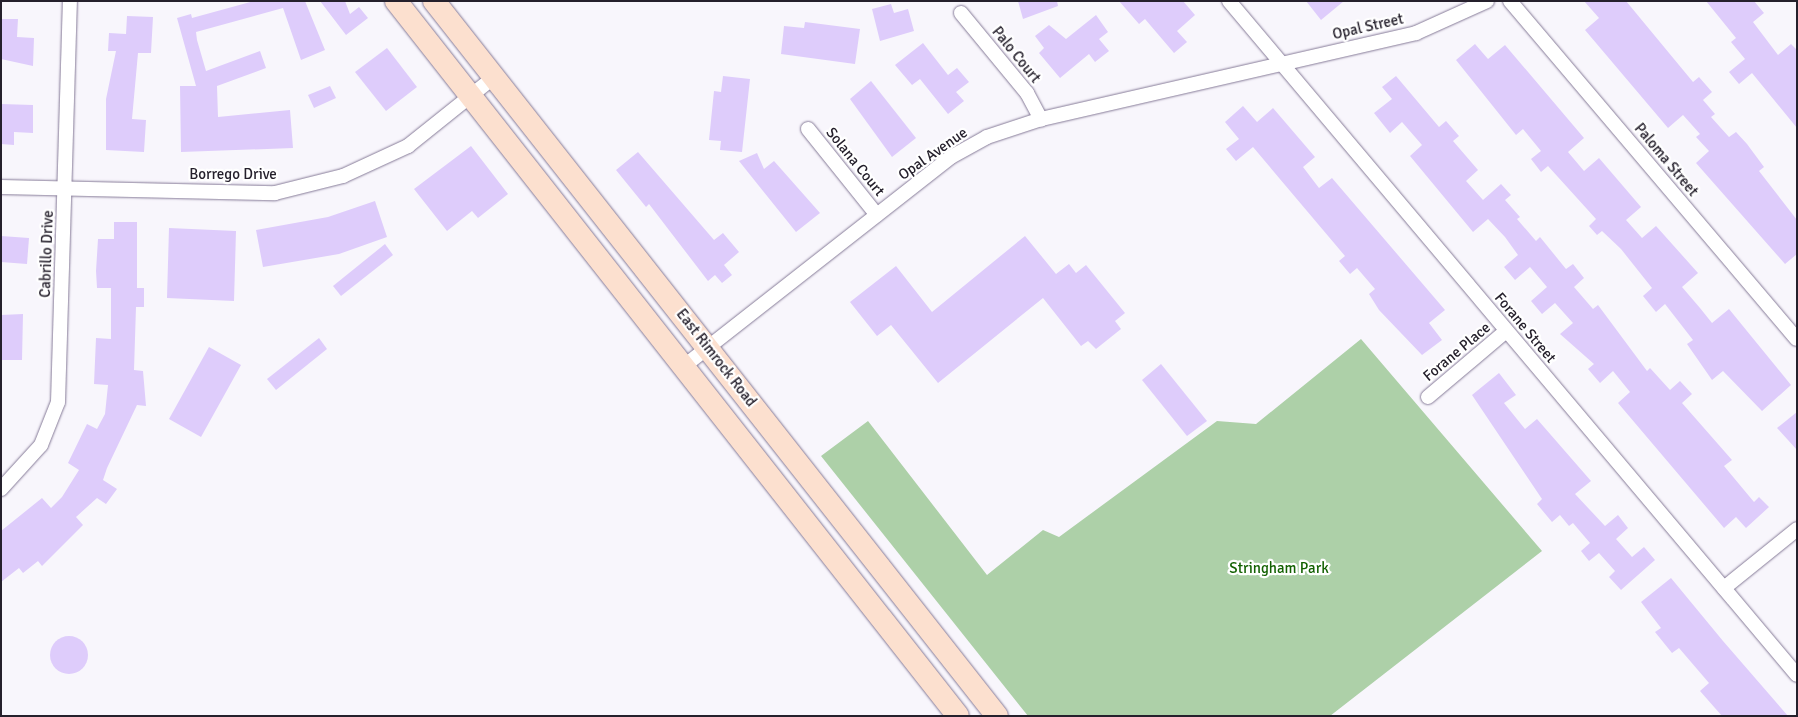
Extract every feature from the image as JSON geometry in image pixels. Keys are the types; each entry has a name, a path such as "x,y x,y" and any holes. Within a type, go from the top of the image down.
{"main road":[{"name":"East Rimrock Road","path":"396,1 958,716"},
{"name":"East Rimrock Road","path":"434,1 997,716"}],"street":[{"name":"Cabrillo Drive","path":"1,488 41,445 58,402 66,189 70,1"},
{"name":"Forane Street","path":"1229,1 1797,675"},
{"name":"Opal Street","path":"1281,64 1416,33 1487,1"},
{"name":"Paloma Street","path":"1510,1 1797,339"},
{"name":"Palo Court","path":"961,13 1027,93 1041,119"},
{"name":"Opal Avenue","path":"683,367 951,157 987,137 1041,119 1281,64"},
{"name":"Borrego Drive","path":"1,186 275,193 343,176 408,146 494,78"},
{"name":"Solana Court","path":"808,129 878,215"},
{"name":"Forane Place","path":"1428,398 1506,331"},
{"path":"1724,588 1797,528"}],"green space":[{"name":"Stringham Park","path":"1361,339 1542,551 1330,716 1028,716 821,456 868,421 987,575 1043,530 1059,537 1217,421 1256,424"}],"building":[{"path":"254,1 305,1 325,50 301,60 283,8 196,32 197,40 206,71 260,51 266,68 217,86 218,117 290,110 293,148 181,152 180,86 196,86 177,18 191,14 192,18"},
{"path":"320,1 345,1 350,14 359,7 368,18 346,35"},
{"path":"1018,1 1057,1 1058,6 1023,19"},
{"path":"1119,1 1183,1 1195,15 1177,31 1187,42 1174,53 1145,19 1139,24"},
{"path":"1306,1 1344,1 1321,20"},
{"path":"1584,1 1626,1 1693,82 1699,77 1712,92 1703,100 1715,114 1711,117 1729,137 1736,132 1747,144 1764,167 1759,171 1797,220 1797,254 1785,264 1696,163 1709,151 1696,137 1700,134 1683,115 1668,128 1585,30 1599,18"},
{"path":"1706,1 1754,1 1764,13 1753,22 1778,55 1791,44 1797,50 1797,128 1752,73 1739,84 1729,72 1745,59 1731,42 1736,38"},
{"path":"891,4 894,13 908,9 914,31 880,41 872,9"},
{"path":"1096,15 1108,32 1099,39 1109,51 1095,62 1089,54 1060,78 1039,53 1044,48 1035,36 1049,25 1066,39"},
{"path":"127,16 153,17 151,53 138,53 132,119 146,120 144,152 106,150 106,99 116,51 108,51 109,33 126,34"},
{"path":"1,19 18,19 17,37 34,38 33,66 1,59"},
{"path":"805,22 860,29 855,64 781,54 784,26 804,28"},
{"path":"923,43 948,75 957,68 969,82 956,92 964,101 948,114 920,79 912,85 895,65"},
{"path":"1475,44 1488,59 1505,45 1584,138 1568,152 1584,171 1599,158 1641,207 1626,220 1642,238 1656,226 1698,273 1682,287 1712,323 1729,309 1791,385 1762,411 1723,371 1712,380 1687,344 1693,340 1665,304 1656,312 1643,296 1652,288 1621,249 1602,231 1597,235 1589,226 1596,219 1548,166 1541,172 1531,159 1541,151 1523,129 1516,135 1456,60"},
{"path":"387,48 417,87 386,111 355,72"},
{"path":"723,76 750,79 742,152 720,150 721,141 709,140 714,91 721,92"},
{"path":"1396,76 1439,127 1446,121 1459,136 1453,141 1478,170 1466,181 1483,200 1501,184 1511,195 1505,200 1520,217 1517,219 1536,241 1540,237 1566,269 1573,264 1584,278 1574,287 1593,309 1598,305 1647,371 1650,368 1670,390 1680,381 1692,394 1682,403 1732,460 1724,466 1754,502 1759,497 1769,507 1746,528 1736,517 1724,528 1618,403 1630,392 1613,371 1600,383 1588,369 1594,364 1560,334 1573,323 1555,303 1542,314 1531,301 1547,287 1530,267 1515,280 1504,267 1518,255 1505,237 1488,219 1473,232 1410,156 1422,145 1402,122 1390,133 1374,113 1392,99 1382,87"},
{"path":"871,81 916,138 892,157 850,99"},
{"path":"330,86 336,98 314,108 308,95"},
{"path":"1,104 33,105 33,133 14,132 14,145 1,144"},
{"path":"1243,106 1257,122 1273,108 1315,157 1303,167 1319,188 1332,178 1445,310 1429,323 1442,340 1422,355 1379,310 1369,294 1375,289 1357,268 1350,274 1339,261 1345,256 1253,147 1236,161 1226,149 1239,139 1225,122"},
{"path":"471,146 508,194 478,218 472,211 447,231 414,189"},
{"path":"638,152 714,240 723,233 739,252 724,265 732,275 722,283 715,275 708,281 649,204 646,207 616,170"},
{"path":"757,153 764,169 774,161 820,213 796,232 739,161"},
{"path":"375,201 387,237 339,254 263,267 256,230 328,217"},
{"path":"114,222 137,222 137,288 144,288 144,307 136,307 134,370 143,371 146,406 137,405 107,468 103,480 117,489 106,504 97,498 76,517 83,525 42,566 38,561 23,573 19,568 1,582 1,531 42,498 51,508 62,497 79,470 68,463 87,424 97,429 105,414 108,385 94,384 96,338 111,339 111,288 97,288 96,271 98,239 114,239"},
{"path":"169,228 236,231 234,301 167,298"},
{"path":"1,236 29,238 27,264 1,262"},
{"path":"1025,236 1056,274 1069,264 1076,273 1086,265 1125,313 1115,321 1121,329 1096,349 1088,341 1081,346 1043,298 938,383 891,325 877,336 850,302 896,266 932,312"},
{"path":"385,244 393,255 341,296 333,286"},
{"path":"23,314 22,360 1,360 1,315"},
{"path":"319,338 327,349 276,390 267,379"},
{"path":"209,347 241,365 201,437 169,419"},
{"path":"1161,364 1207,421 1187,436 1142,380"},
{"path":"1499,373 1516,395 1504,403 1525,429 1537,419 1591,481 1575,494 1605,526 1618,515 1628,528 1616,539 1632,557 1644,547 1655,560 1621,590 1609,577 1615,571 1599,553 1589,561 1581,551 1590,543 1573,523 1569,526 1560,515 1552,522 1537,504 1542,499 1472,395"},
{"path":"1797,412 1797,450 1777,428"},
{"path":"1671,578 1788,716 1722,716 1700,691 1709,683 1679,648 1672,653 1655,632 1661,628 1641,602"},
{"path":"69,636 76,637 82,642 87,648 87,662 82,668 76,673 69,674 62,673 56,668 51,662 50,655 51,648 56,642 62,637"}]}
